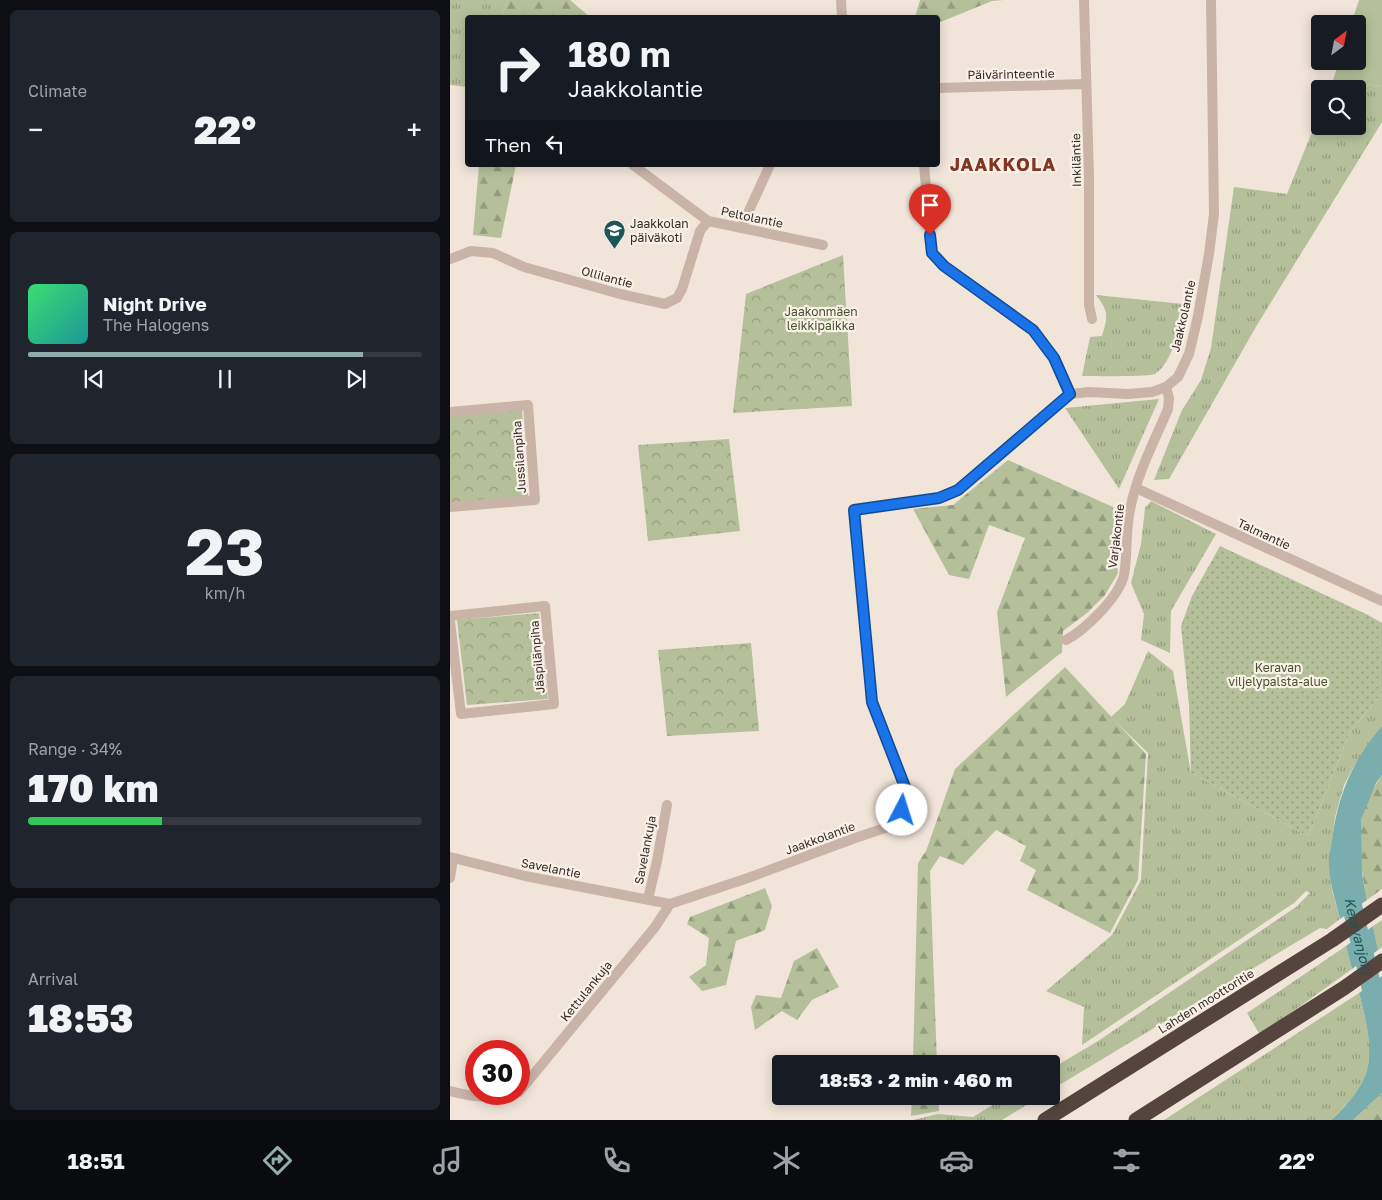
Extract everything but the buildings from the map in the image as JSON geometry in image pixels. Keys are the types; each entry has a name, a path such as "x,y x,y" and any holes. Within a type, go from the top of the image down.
{"highway":[{"name":"Lahden moottoritie","path":"1045,1120 1332,940 1380,906"},
{"path":"1136,1120 1382,962"}],"street":[{"path":"841,0 842,15"},
{"name":"Inkiläntie","path":"1084,0 1089,177 1089,305 1092,319"},
{"name":"Jaakkolantie","path":"1166,387 1178,377 1188,354 1198,316 1211,244 1214,214 1211,0"},
{"name":"Päivärinteentie","path":"940,88 1086,84"},
{"name":"Peltolantie","path":"636,167 708,221 823,245"},
{"path":"741,228 769,167"},
{"path":"924,167 932,253 944,266 962,280 1033,330 1054,358 1070,394 1089,392 1128,394 1152,392 1166,387"},
{"name":"Ollilantie","path":"450,259 471,251 493,253 534,270 665,304 677,298 682,289 700,231 708,221"},
{"name":"Varjakontie","path":"1066,640 1078,634 1112,598 1124,578 1129,511 1136,488 1168,409 1169,398 1166,387"},
{"name":"Jaakkolantie","path":"670,904 888,827 898,819 906,798 905,787 872,702 854,510 939,498 958,490 1070,394"},
{"name":"Jussilanpiha","path":"450,412 528,405 535,500 450,508"},
{"name":"Talmantie","path":"1136,488 1382,602"},
{"name":"Jäspilänpiha","path":"450,616 545,606 554,704 461,714 452,669 450,621"},
{"name":"Savelankuja","path":"648,899 667,805"},
{"path":"450,878 452,858"},
{"name":"Savelantie","path":"452,858 525,876 648,899"},
{"path":"648,899 670,904"},
{"name":"Kettulankuja","path":"530,1079 655,927 670,904"},
{"path":"450,1091 465,1095"}],"green space":[{"path":"450,0 508,0 502,15 465,15 465,87 450,85"},
{"path":"508,0 570,0 588,15 502,15"},
{"path":"920,0 1004,0 992,1 940,22 940,15 916,15"},
{"path":"1359,0 1382,0 1382,86 1366,84 1366,80 1333,80 1336,70 1366,70 1366,15 1354,15"},
{"path":"1366,84 1382,86 1382,122 1257,325 1169,479 1154,480 1182,410 1201,380 1211,348 1234,187 1287,194 1311,134 1366,135"},
{"path":"479,167 516,167 501,238 473,235"},
{"name":"Jaakonmäen leikkipaikka","path":"843,255 852,406 733,413 746,294"},
{"path":"1096,295 1183,304 1181,322 1171,352 1161,369 1155,374 1082,376 1090,337 1102,336 1105,324 1105,310"},
{"path":"1159,399 1119,489 1065,408"},
{"path":"522,410 528,496 450,503 450,415"},
{"path":"729,439 740,531 648,541 638,445"},
{"path":"1008,460 1113,507 1118,573 1105,595 1087,613 1063,631 1062,652 1006,697 997,612 1025,538 989,525 969,579 949,575 913,509 953,505"},
{"path":"1151,501 1216,534 1171,611 1170,653 1141,640 1144,614 1131,583 1141,544 1145,508"},
{"name":"Keravan viljelypalsta-alue","path":"1220,546 1382,623 1382,693 1350,732 1308,836 1191,773 1189,705 1181,626 1192,596"},
{"path":"539,613 548,699 467,705 457,620"},
{"path":"751,643 759,731 667,736 658,650"},
{"path":"1148,651 1173,671 1191,773 1308,836 1350,732 1382,693 1382,726 1354,766 1344,785 1335,817 1329,865 1332,890 1340,919 1327,929 1320,928 1060,1085 1060,1064 1098,1041 1296,907 1310,893 1306,891 1294,903 1082,1045 1084,1007 1046,991 1112,935 1141,880 1148,753 1111,717 1125,704"},
{"path":"1065,667 1146,754 1138,880 1110,933 1027,890 1036,870 1020,861 1026,846 996,830 963,865 940,856 930,871 937,1055 913,1055 918,863 926,851 955,769"},
{"path":"1382,775 1382,889 1367,900 1360,851 1361,821 1369,797"},
{"path":"765,888 772,906 765,930 736,941 726,985 702,991 689,977 706,965 709,938 687,924 690,917"},
{"path":"1382,920 1382,947 1378,950 1373,926"},
{"path":"1346,946 1352,969 1260,1035 1247,1013"},
{"path":"817,948 839,987 812,1000 797,1020 782,1011 755,1030 751,1007 756,995 781,998 794,961"},
{"path":"1359,993 1369,1041 1369,1061 1362,1084 1347,1104 1331,1120 1164,1120"},
{"path":"1382,1093 1382,1120 1353,1120"},
{"path":"912,1105 939,1105 939,1111 911,1116"},
{"path":"992,1105 1026,1105 1002,1120 913,1120 938,1114 973,1117"}],"water":[{"path":"1382,726 1382,775 1376,783 1361,820 1362,874 1367,900 1340,919 1332,887 1329,864 1338,808 1348,779 1362,752"},
{"path":"1373,926 1378,950 1352,969 1346,946"},
{"path":"1382,976 1382,1093 1353,1120 1331,1120 1342,1110 1365,1077 1369,1061 1369,1041 1359,993"}],"waterway":[{"name":"Keravanjoki","path":"1348,885 1376,1010"}],"place":[{"name":"Jaakkolan päiväkoti","path":"614,249"}],"district":[{"name":"JAAKKOLA","path":"1003,164"}],"route":[{"path":"902,810 906,798 905,787 872,702 854,510 939,498 958,490 1070,394 1054,358 1033,330 944,266 932,253 930,235"}]}
